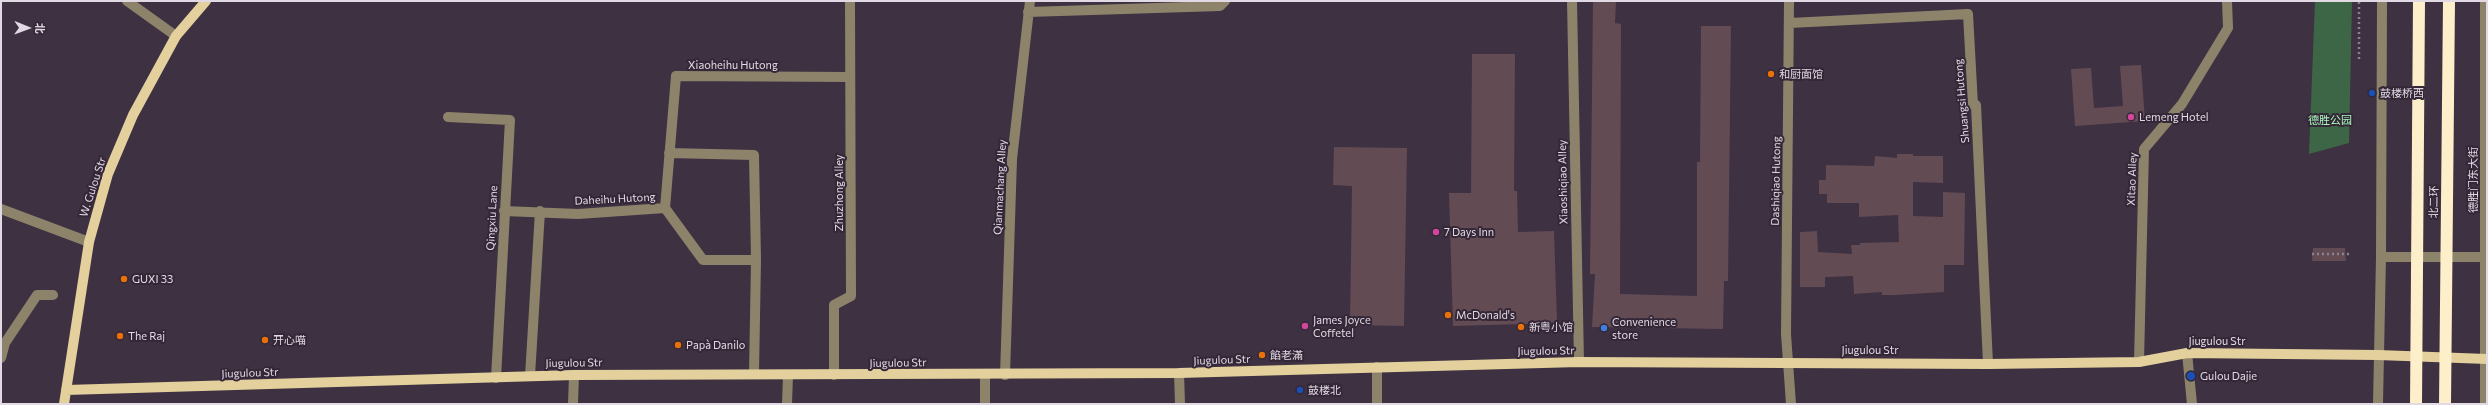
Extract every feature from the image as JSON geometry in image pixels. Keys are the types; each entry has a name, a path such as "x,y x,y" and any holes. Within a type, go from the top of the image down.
{"highway":[{"name":"北二环","path":"2416,404 2419,1"},
{"name":"北二环","path":"2445,404 2449,1"}],"main road":[{"name":"W. Gulou Str","path":"64,404 89,242 108,174 133,116 176,36 206,1"},
{"name":"Jiugulou Str","path":"66,390 574,375 754,374 834,376 1179,373 1579,362 1988,364 2139,362 2187,352 2378,355 2486,359"}],"street":[{"path":"127,1 176,36"},
{"name":"Zhuzhong Alley","path":"834,376 834,305 851,296 850,1"},
{"name":"Qianmachang Alley","path":"1005,375 1012,159 1030,1"},
{"path":"1028,12 1220,6 1225,1"},
{"name":"Xiaoshiqiao Alley","path":"1572,1 1579,362"},
{"name":"Dashiqiao Hutong","path":"1789,1 1790,24 1786,334 1792,404"},
{"name":"Xitao Alley","path":"2139,362 2144,149 2182,104 2228,28 2227,1"},
{"path":"2378,404 2381,257 2382,1"},
{"name":"德胜门东大街","path":"2485,1 2485,404"},
{"name":"Shuangsi Hutong","path":"1790,24 1968,14 1973,105 1976,105 1988,364"},
{"name":"Xiaoheihu Hutong","path":"664,208 676,76 850,77"},
{"name":"Qingxiu Lane","path":"448,118 510,120 496,378"},
{"path":"670,153 754,155 756,260 754,374"},
{"name":"Daheihu Hutong","path":"504,211 540,211 578,214 664,208 703,260 756,260"},
{"path":"1,209 89,242"},
{"path":"530,376 540,211"},
{"path":"2381,257 2485,257"},
{"path":"1,358 5,343 37,294 53,295"},
{"path":"2187,352 2192,404"},
{"path":"1377,367 1377,404"},
{"path":"1179,373 1180,404"},
{"path":"985,374 985,404"},
{"path":"573,404 574,375"},
{"path":"787,404 788,375"}],"path":[{"path":"2359,59 2360,1"},
{"path":"2312,254 2352,254"}],"green space":[{"name":"德胜公园","path":"2315,1 2352,1 2349,143 2309,154"}],"building":[{"path":"1593,1 1616,1 1615,23 1621,24 1620,294 1697,296 1697,162 1700,162 1701,26 1731,26 1728,281 1724,281 1723,329 1592,327 1595,274 1590,274"},
{"path":"1472,54 1515,54 1514,191 1517,191 1518,232 1554,231 1557,323 1453,326 1449,193 1471,193"},
{"path":"2141,65 2145,121 2075,126 2071,69 2091,68 2094,108 2123,106 2120,66"},
{"path":"1334,147 1407,148 1404,326 1350,325 1352,186 1333,185"},
{"path":"1897,154 1913,154 1913,156 1943,156 1943,183 1913,182 1913,216 1943,217 1943,192 1965,193 1964,265 1944,265 1944,292 1896,295 1882,295 1882,292 1854,294 1853,276 1825,277 1825,287 1800,287 1800,232 1817,231 1818,252 1852,254 1851,245 1860,245 1860,243 1899,242 1898,215 1859,217 1859,203 1827,203 1827,194 1819,194 1819,180 1826,180 1826,165 1874,166 1875,156 1897,158"},
{"path":"2313,248 2345,248 2346,261 2312,261"}],"place":[{"name":"和厨面馆","path":"1771,74"},
{"name":"鼓楼桥西","path":"2372,93"},
{"name":"Lemeng Hotel","path":"2131,117"},
{"name":"7 Days Inn","path":"1436,232"},
{"name":"GUXI 33","path":"124,279"},
{"name":"McDonald's","path":"1448,315"},
{"name":"James Joyce Coffetel","path":"1305,326"},
{"name":"新粤小馆","path":"1521,327"},
{"name":"Convenience store","path":"1604,328"},
{"name":"The Raj","path":"120,336"},
{"name":"开心喵","path":"265,340"},
{"name":"Papà Danilo","path":"678,345"},
{"name":"餡老滿","path":"1262,355"},
{"name":"Gulou Dajie","path":"2191,376"},
{"name":"鼓楼北","path":"1300,390"}]}
